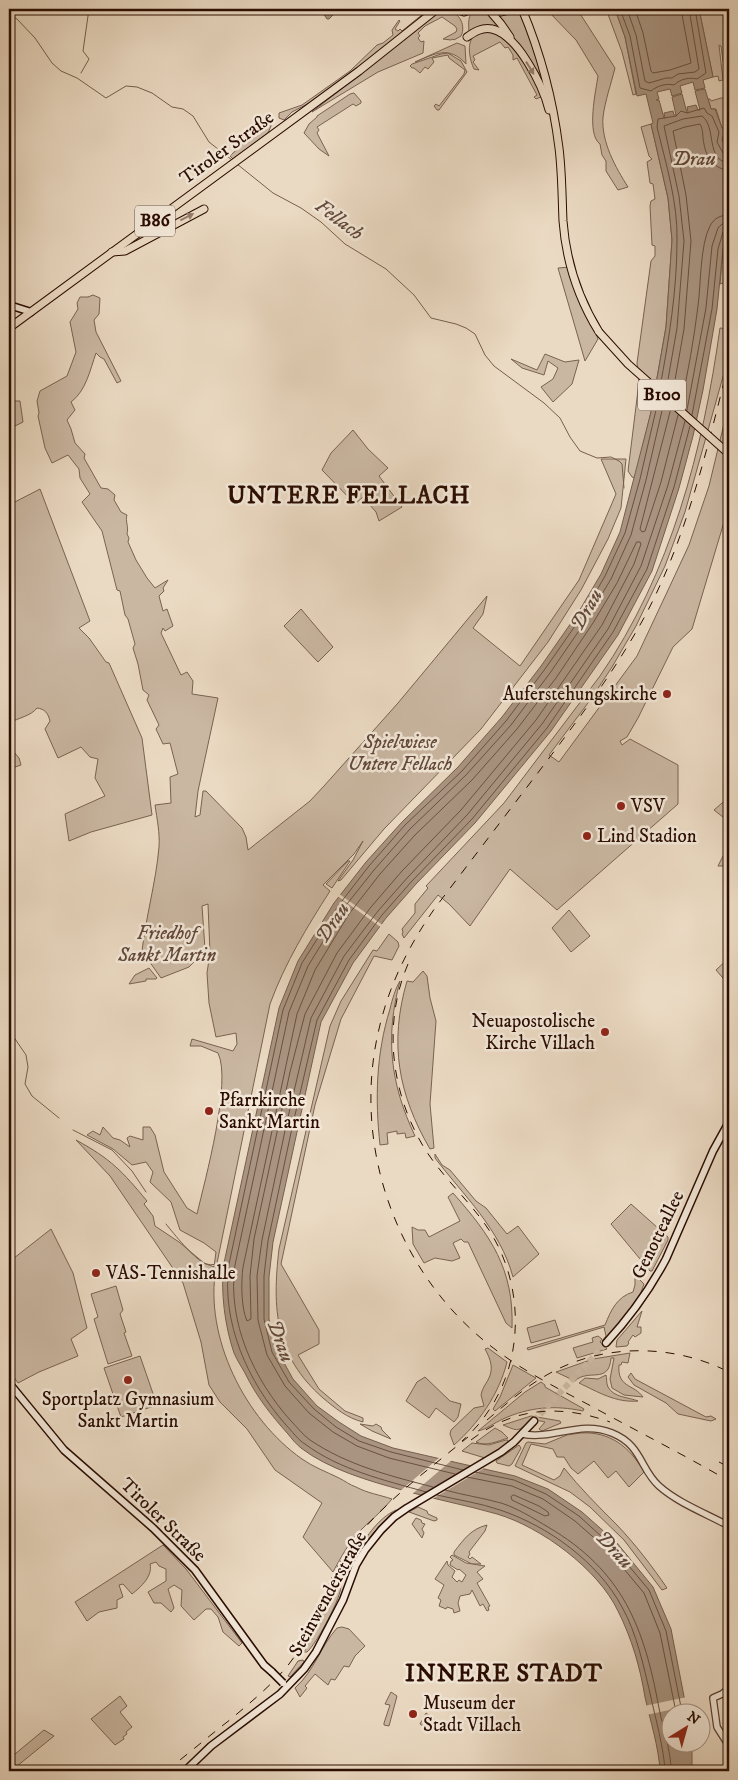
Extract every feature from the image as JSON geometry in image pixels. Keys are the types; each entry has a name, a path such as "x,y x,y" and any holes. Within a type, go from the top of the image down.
{"main road":[{"name":"Tiroler Straße","path":"9,328 403,38 437,9"},
{"path":"454,9 464,12 473,9"},
{"path":"488,9 501,12 513,9"},
{"path":"488,9 502,24 538,80 556,131"},
{"name":"B100","path":"522,9 545,73 556,131 567,252 573,277 583,303 599,332 628,364 729,454"},
{"path":"466,37 486,28 494,29 513,42"},
{"path":"112,252 125,251 204,209"},
{"path":"9,305 31,312"},
{"path":"9,311 9,328"},
{"name":"Genotteallee","path":"606,1343 637,1308 657,1276 729,1122"},
{"name":"Tiroler Straße","path":"9,1383 64,1450 153,1528 187,1562 264,1665 285,1686"},
{"path":"522,1434 534,1421"},
{"name":"Steinwenderstraße","path":"185,1771 211,1746 304,1669 316,1652 343,1600 356,1565 381,1530 407,1508 501,1452 522,1434"}],"street":[{"path":"522,1434 540,1437 583,1428 612,1433 624,1439 637,1452 649,1475 660,1488 729,1526"},
{"path":"729,1688 713,1698 717,1727 729,1746"}],"green space":[{"path":"429,9 433,9 336,84 311,102 292,112 284,120 279,118 279,113 302,105 350,71 377,45 393,35 392,30 399,20 395,29 402,31"},
{"path":"445,9 453,12 460,18 463,27 461,36 454,40 443,39 456,32 457,29 442,17 425,26 418,33 420,36 418,38 421,42 424,41 423,53 378,72 312,112 413,33 437,11"},
{"path":"519,9 530,33 547,92 495,14 509,14"},
{"path":"546,9 577,9 615,68 603,117 604,136 610,154 628,187 618,190 606,171 606,161 602,155 600,144 596,139 593,111 598,76 576,40"},
{"path":"606,9 615,9 625,37 636,94 633,95 622,52"},
{"path":"699,9 729,9 729,74 723,61 721,46 719,45 723,80 719,81 718,76 713,77"},
{"path":"478,10 492,16 508,36 495,28 469,35 470,16 474,11"},
{"path":"490,30 500,36 515,50 543,96 536,99 534,97 537,95 517,58 513,60 513,55 508,47 505,48 500,42 473,56 475,60 473,62 479,70 474,69 471,61 470,43 474,36"},
{"path":"457,43 465,46 466,64 460,58 448,53 435,54 415,62"},
{"path":"448,53 461,61 467,72 439,110 437,110 434,106 436,104 439,106 464,74 465,70 449,58 448,55 432,58 434,62 428,69 425,67 420,73 410,66 441,54"},
{"path":"354,93 361,103 356,106 353,104 317,127 319,130 317,133 329,156 319,149 304,133 317,116"},
{"path":"726,98 729,105 729,132 722,128 716,109 711,109 708,99 711,101"},
{"path":"266,122 270,123 271,126 268,133 233,159 230,156"},
{"path":"651,124 668,198 672,240 666,327 651,412 635,478 628,471 639,382 637,363 651,261 655,256 655,246 652,245 650,206 651,201 655,199 653,184 650,183 647,162 652,159 649,156 641,127"},
{"path":"723,136 729,137 729,189 727,150 722,140"},
{"path":"729,226 729,281 720,284 723,249"},
{"path":"571,267 598,339 585,361 558,268"},
{"path":"93,295 100,298 99,314 94,320 96,332 121,381 117,383 104,359 96,353 84,386 71,402 75,410 67,420 75,443 85,454 84,458 101,488 108,489 115,495 114,500 121,512 127,515 128,542 147,578 155,588 168,580 163,588 164,591 159,596 163,611 167,609 173,626 165,631 163,628 161,633 181,675 187,672 193,681 192,694 218,698 198,791 195,817 200,815 203,791 206,791 242,828 248,850 310,801 398,703 487,596 483,614 473,628 520,666 579,580 616,494 601,459 626,459 621,508 608,539 581,590 548,642 481,729 384,829 341,880 338,881 353,860 363,841 354,854 323,885 330,891 290,960 270,1004 216,1268 214,1294 216,1321 223,1348 233,1374 263,1422 281,1442 315,1467 360,1489 392,1499 354,1537 333,1572 303,1537 322,1503 275,1470 247,1429 220,1402 209,1385 201,1342 183,1283 110,1176 76,1140 98,1153 130,1181 147,1201 144,1204 153,1216 155,1226 179,1242 204,1263 214,1267 216,1252 180,1230 171,1202 150,1182 153,1172 146,1162 132,1165 113,1149 87,1135 93,1131 100,1135 103,1127 113,1138 120,1140 130,1147 127,1138 130,1136 143,1140 143,1127 150,1127 155,1135 164,1172 187,1208 197,1214 216,1132 222,1086 218,1053 201,1046 190,1046 192,1039 233,1051 237,1044 236,1033 216,1037 209,1003 207,973 210,953 208,904 202,906 205,949 198,954 198,958 189,967 161,978 142,951 159,847 159,831 155,805 171,803 170,777 178,774 170,743 163,744 156,729 159,725 147,700 149,695 143,690 133,648 135,644 128,619 125,615 120,591 117,590 102,531 82,502 90,494 80,478 79,469 68,455 52,463 45,448 38,416 37,401 40,391 67,376 76,352 70,322 78,309 77,303 80,297"},
{"path":"720,328 729,329 729,354 685,512 665,566 636,626 612,667 591,699 549,755 559,762 637,656 689,545 709,486 729,403 729,498 727,512 692,629 673,647 638,718 627,737 620,741 622,745 630,739 678,765 678,804 557,910 510,869 470,926 438,895 404,938 402,929 415,913 415,904 428,888 426,886 504,803 600,676 625,636 665,553 680,509 704,419"},
{"path":"545,354 565,362 579,360 572,384 553,402 541,387 553,379 558,368 548,361 544,375 522,368 511,359 537,370"},
{"path":"9,401 20,401 23,422 9,429"},
{"path":"353,430 368,449 388,468 379,476 402,507 379,521 376,512 363,497 355,504 322,470 331,453"},
{"path":"40,489 90,621 79,628 89,638 106,662 109,663 142,738 152,815 91,832 69,841 65,814 105,796 95,778 98,759 90,757 81,747 58,758 45,729 50,721 46,712 42,709 37,708 28,715 9,723 9,505"},
{"path":"301,609 333,647 318,662 284,626"},
{"path":"9,746 19,758 21,765 9,769"},
{"path":"729,797 729,825 728,821 714,810"},
{"path":"729,848 729,866 718,866 725,852"},
{"path":"350,861 332,888 326,884"},
{"path":"569,910 590,936 571,952 552,928"},
{"path":"389,934 398,942 399,946 392,960 374,956 341,1019 315,1105 281,1264 319,1330 319,1344 298,1355 319,1389 345,1411 363,1418 363,1422 346,1415 323,1398 307,1382 295,1365 286,1348 280,1330 276,1292 277,1271 279,1249 330,1026 341,1001 373,950 377,951"},
{"path":"729,958 729,985 716,970"},
{"path":"149,968 156,979 146,979 146,981 129,984 135,975"},
{"path":"423,971 427,976 436,1021 430,1104 434,1148 430,1149 410,1108 400,1068 398,1047 398,1026 407,981 413,982"},
{"path":"400,981 392,1021 392,1060 400,1097 415,1136 406,1138 405,1133 397,1134 397,1131 387,1133 388,1144 380,1145 377,1111 379,1060 385,1026 394,994"},
{"path":"435,1154 442,1165 450,1170 476,1201 486,1208 507,1234 518,1226 539,1254 513,1277 507,1260 490,1228 435,1158"},
{"path":"453,1193 479,1224 498,1254 509,1288 512,1307 512,1328 506,1323 468,1242 464,1242 461,1239 453,1243 460,1258 452,1261 435,1258 424,1263 413,1244 412,1227 418,1230 425,1230 429,1237 460,1221 448,1197"},
{"path":"631,1204 668,1237 652,1271 650,1271 611,1224"},
{"path":"51,1229 73,1273 87,1328 71,1339 78,1356 18,1383 9,1370 9,1262"},
{"path":"635,1275 644,1284 637,1300 621,1322 602,1341 606,1336 604,1327 528,1350 527,1348 605,1325 612,1309 623,1297 633,1292"},
{"path":"116,1286 123,1310 120,1314 126,1332 124,1333 132,1356 108,1364 94,1319 98,1317 91,1294"},
{"path":"642,1311 637,1327 641,1327 641,1333 635,1337 633,1335 627,1346 616,1347 617,1340"},
{"path":"555,1320 560,1335 531,1343 527,1328"},
{"path":"598,1336 602,1339 600,1342 607,1349 577,1358 573,1348 593,1342 592,1338"},
{"path":"488,1348 507,1362 503,1374 493,1397 480,1418 454,1445 450,1434 451,1430 474,1408 484,1406 481,1395 490,1376 491,1368 485,1349"},
{"path":"630,1353 628,1363 622,1362 619,1365 619,1372 623,1382 643,1397 624,1395 612,1388 610,1379 614,1358 611,1358 609,1366 602,1374 580,1377 575,1381 556,1372 593,1359"},
{"name":"Sportplatz Gymnasium Sankt Martin","path":"140,1356 157,1405 121,1417 104,1368"},
{"path":"513,1365 536,1378 495,1411 493,1409"},
{"path":"631,1373 635,1379 706,1417 711,1416 716,1419 711,1421 678,1414 666,1403 634,1385 628,1377"},
{"path":"606,1375 607,1385 611,1391 638,1401 615,1399 579,1383 585,1378 598,1379"},
{"path":"425,1377 450,1401 461,1404 458,1417 454,1422 436,1408 429,1418 406,1401 417,1382"},
{"path":"541,1382 545,1387 584,1409 583,1411 542,1408 513,1415 478,1431 525,1392"},
{"path":"531,1416 560,1421 561,1423 542,1431 539,1429 545,1422 531,1419 518,1430 503,1425"},
{"path":"360,1424 373,1426 376,1424 391,1439 372,1431"},
{"path":"495,1428 508,1438 488,1444 476,1442"},
{"path":"580,1433 601,1435 618,1442 626,1448 644,1472 629,1487 616,1471 608,1478 594,1461 578,1474 571,1468 564,1457 557,1457 553,1449 531,1444 522,1465 554,1480 560,1476 564,1468 630,1540 667,1588 662,1590 624,1540 590,1507 570,1492 515,1466 526,1443 545,1444 567,1435"},
{"path":"508,1440 508,1443 485,1458 462,1451 472,1443 489,1445"},
{"path":"519,1445 521,1448 512,1464 509,1466 497,1463 496,1461"},
{"path":"418,1507 427,1511 428,1514 437,1518 437,1520 434,1521 409,1512"},
{"path":"396,1510 398,1511 374,1532 355,1558 362,1544 377,1524"},
{"path":"416,1518 425,1524 422,1529 424,1533 422,1538 412,1524"},
{"path":"487,1525 485,1531 469,1552 468,1557 470,1559 472,1557 481,1564 472,1564 454,1555 454,1552 468,1535"},
{"path":"367,1534 343,1574 340,1592 326,1624 316,1641 307,1652 304,1652 348,1561"},
{"path":"163,1545 186,1569 242,1643 239,1646 223,1632 218,1617 211,1609 206,1609 194,1620 181,1606 182,1590 174,1585 168,1589 174,1608 171,1612 161,1603 154,1603 148,1592 166,1581 166,1569 159,1566 156,1562 150,1564 148,1577 132,1594 123,1584 119,1585 123,1597 117,1600 117,1608 99,1612 87,1621 75,1602"},
{"path":"452,1555 466,1563 485,1566 477,1572 483,1579 477,1583 490,1606 488,1607 489,1610 487,1611 483,1604 480,1606 472,1590 470,1594 460,1596 458,1603 460,1611 454,1613 453,1609 439,1606 441,1600 438,1598 444,1585 435,1579 447,1561 448,1565 455,1571 452,1577 457,1582 459,1580 462,1582 466,1575 450,1565 453,1560 450,1557"},
{"path":"337,1628 349,1629 365,1646 355,1656 349,1667 344,1666 335,1680 331,1679 328,1685 315,1674 305,1686 307,1688 300,1697 295,1688 308,1674 331,1635"},
{"path":"303,1660 304,1662 290,1677 288,1676 298,1661"},
{"path":"391,1692 397,1696 389,1726 384,1725 384,1723 390,1705 385,1704"},
{"path":"120,1696 127,1706 120,1712 132,1727 126,1732 127,1734 123,1737 124,1739 115,1745 91,1719"},
{"path":"426,1713 435,1720 428,1729 420,1724"},
{"path":"44,1730 54,1736 9,1771 9,1759"}],"water":[{"path":"320,9 337,9 338,10 327,19"},
{"name":"Drau","path":"615,9 699,9 713,77 703,80 705,88 695,90 693,82 680,86 682,93 672,96 670,89 657,92 659,99 656,100 659,100 665,118 664,113 673,111 674,115 676,115 672,97 682,94 687,113 687,107 696,105 698,110 700,110 695,91 705,89 711,109 715,109 722,128 729,132 729,137 723,136 722,140 727,150 729,226 723,249 717,309 703,390 679,488 652,571 618,635 551,731 475,823 386,918 353,963 321,1022 273,1242 269,1277 269,1319 277,1350 293,1379 317,1406 339,1422 361,1436 393,1448 515,1476 548,1489 582,1512 617,1543 653,1587 671,1629 685,1702 660,1702 660,1752 692,1752 692,1771 660,1771 656,1744 635,1653 618,1611 609,1595 583,1565 549,1539 514,1520 363,1478 336,1468 301,1448 264,1405 236,1358 228,1332 223,1296 224,1263 279,1008 298,961 334,903 366,862 402,822 458,767 502,717 541,666 578,613 601,574 620,532 651,412 666,327 672,240 668,198 651,124 653,123 646,94 637,96 625,37"}],"pier":[{"path":"338,893 384,926 382,928 336,895"},
{"path":"440,1457 452,1460 411,1495 399,1492"},
{"path":"474,1464 486,1467 429,1501 418,1497"},
{"path":"687,1697 688,1702 663,1702"},
{"path":"660,1703 660,1712 646,1715 644,1706"}],"waterway":[{"path":"81,73 89,59 83,51 89,9"},
{"name":"Fellach","path":"9,14 17,19 35,38 52,63 61,71 77,78 106,98 126,86 137,87 152,93 172,107 183,109 193,116 209,142 232,160"},
{"name":"Fellach","path":"237,164 273,193 301,208 321,222 345,244 386,269 414,295 431,318 456,324 475,334 485,355 494,366 544,403 560,418 580,451 597,458 611,457 622,464 624,488"},
{"path":"9,1030 26,1055 28,1067 25,1084 32,1096 59,1118"},
{"path":"73,1130 112,1150 132,1171 146,1192"},
{"path":"166,1224 184,1246 201,1261 208,1265 226,1264"},
{"path":"215,1264 224,1270"}],"tunnel":[{"path":"534,1421 606,1343"}],"railway":[{"path":"729,362 704,460 684,524 660,586 645,616 609,676 435,908 408,951 388,997 379,1029 372,1073 371,1118 377,1162 389,1204 407,1245 430,1283 459,1317 492,1347 528,1371 729,1481"},
{"path":"408,964 400,985 393,1029 396,1074 401,1095 425,1150 481,1218 501,1251 509,1274 514,1298 514,1346 508,1370 499,1392 487,1413 462,1441"},
{"path":"487,1420 522,1391 545,1376 566,1365 589,1357 636,1351 660,1352 707,1362 729,1372"},
{"path":"471,1440 487,1429 504,1421 538,1412 573,1413 610,1422"},
{"path":"166,1771 231,1719 282,1672 298,1652 336,1570 355,1540 369,1523 401,1492 468,1437"},
{"path":"719,1462 729,1467"}],"place":[{"name":"Auferstehungskirche","path":"667,694"},
{"name":"VSV","path":"621,806"},
{"name":"Lind Stadion","path":"587,836"},
{"name":"Neuapostolische Kirche Villach","path":"605,1032"},
{"name":"Pfarrkirche Sankt Martin","path":"209,1111"},
{"name":"VAS-Tennishalle","path":"96,1273"},
{"name":"Sportplatz Gymnasium Sankt Martin","path":"128,1380"},
{"name":"Museum der Stadt Villach","path":"413,1714"}],"district":[{"name":"UNTERE FELLACH","path":"349,496"},
{"name":"INNERE STADT","path":"504,1674"}],"park label":[{"name":"Spielwiese Untere Fellach","path":"400,753"},
{"name":"Friedhof Sankt Martin","path":"167,944"}]}
